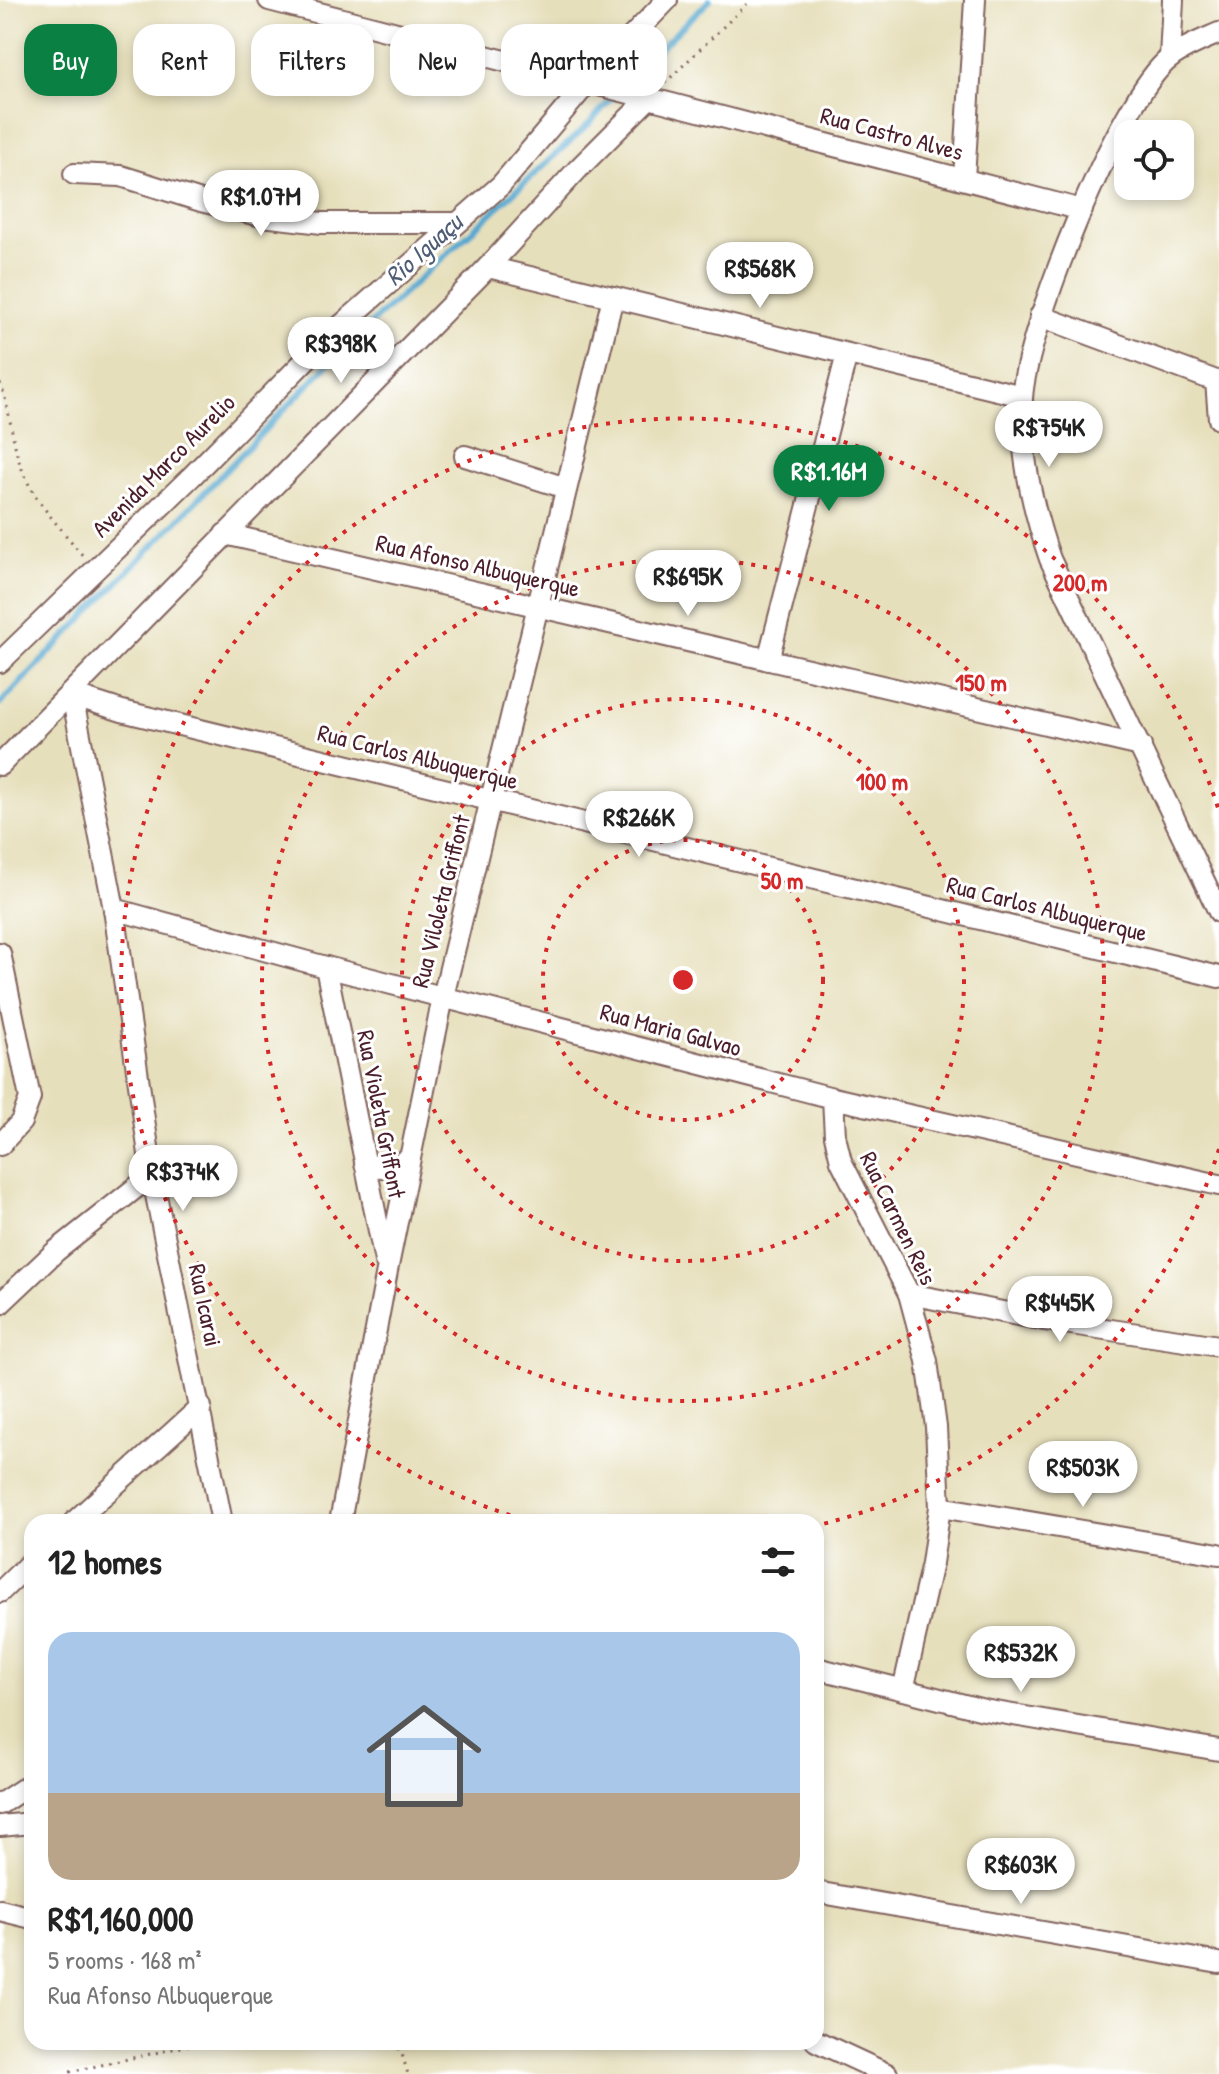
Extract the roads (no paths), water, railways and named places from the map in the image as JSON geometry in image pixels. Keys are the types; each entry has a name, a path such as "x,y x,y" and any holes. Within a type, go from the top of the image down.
{"street":[{"name":"Rua Castro Alves","path":"269,0 501,59"},
{"name":"Avenida Marco Aurelio","path":"646,24 667,0"},
{"path":"964,179 975,0"},
{"path":"1170,58 1173,0"},
{"path":"1219,33 1170,58 1145,85 1124,120 1082,210 1040,316 1022,396 1022,437 1036,517 1050,559 1219,912"},
{"name":"Avenida Marco Aurelio","path":"0,662 192,476 328,337 501,185 584,96"},
{"path":"0,765 72,695 225,534 488,267 644,96"},
{"name":"Rua Castro Alves","path":"649,96 1082,210"},
{"path":"74,174 121,176 262,216 322,223 455,223"},
{"path":"488,267 1022,396"},
{"name":"Rua Viloleta Griffont","path":"341,1514 443,997 613,297"},
{"path":"1040,316 1216,381 1219,419"},
{"path":"768,660 847,354"},
{"path":"465,456 566,488"},
{"name":"Rua Afonso Albuquerque","path":"225,534 1141,746"},
{"name":"Rua Carlos Albuquerque","path":"72,695 122,711 1219,977"},
{"name":"Rua Icarai","path":"72,695 114,909 152,1175 221,1514"},
{"name":"Rua Maria Galvao","path":"114,909 833,1098 1219,1185"},
{"path":"0,953 30,1098 21,1122 0,1145"},
{"name":"Rua Violeta Griffont","path":"326,967 387,1271"},
{"name":"Rua Carmen Reis","path":"833,1098 835,1136 841,1161 909,1294 927,1361 936,1427 940,1507 932,1563 903,1690"},
{"path":"365,1164 392,1169 410,1157"},
{"path":"0,1304 56,1251 152,1175"},
{"path":"909,1294 1044,1320 1219,1346"},
{"path":"83,1514 201,1407"},
{"path":"940,1507 1219,1554"},
{"path":"0,1592 24,1569"},
{"path":"824,1670 984,1710 1219,1750"},
{"path":"0,1804 24,1788"},
{"path":"0,1826 24,1824"},
{"path":"824,1893 1219,1963"},
{"path":"0,1910 24,1916"},
{"path":"824,2045 887,2074"}],"waterway":[{"name":"Rio Iguaçu","path":"0,704 345,347 590,123 630,77 710,0"}]}
